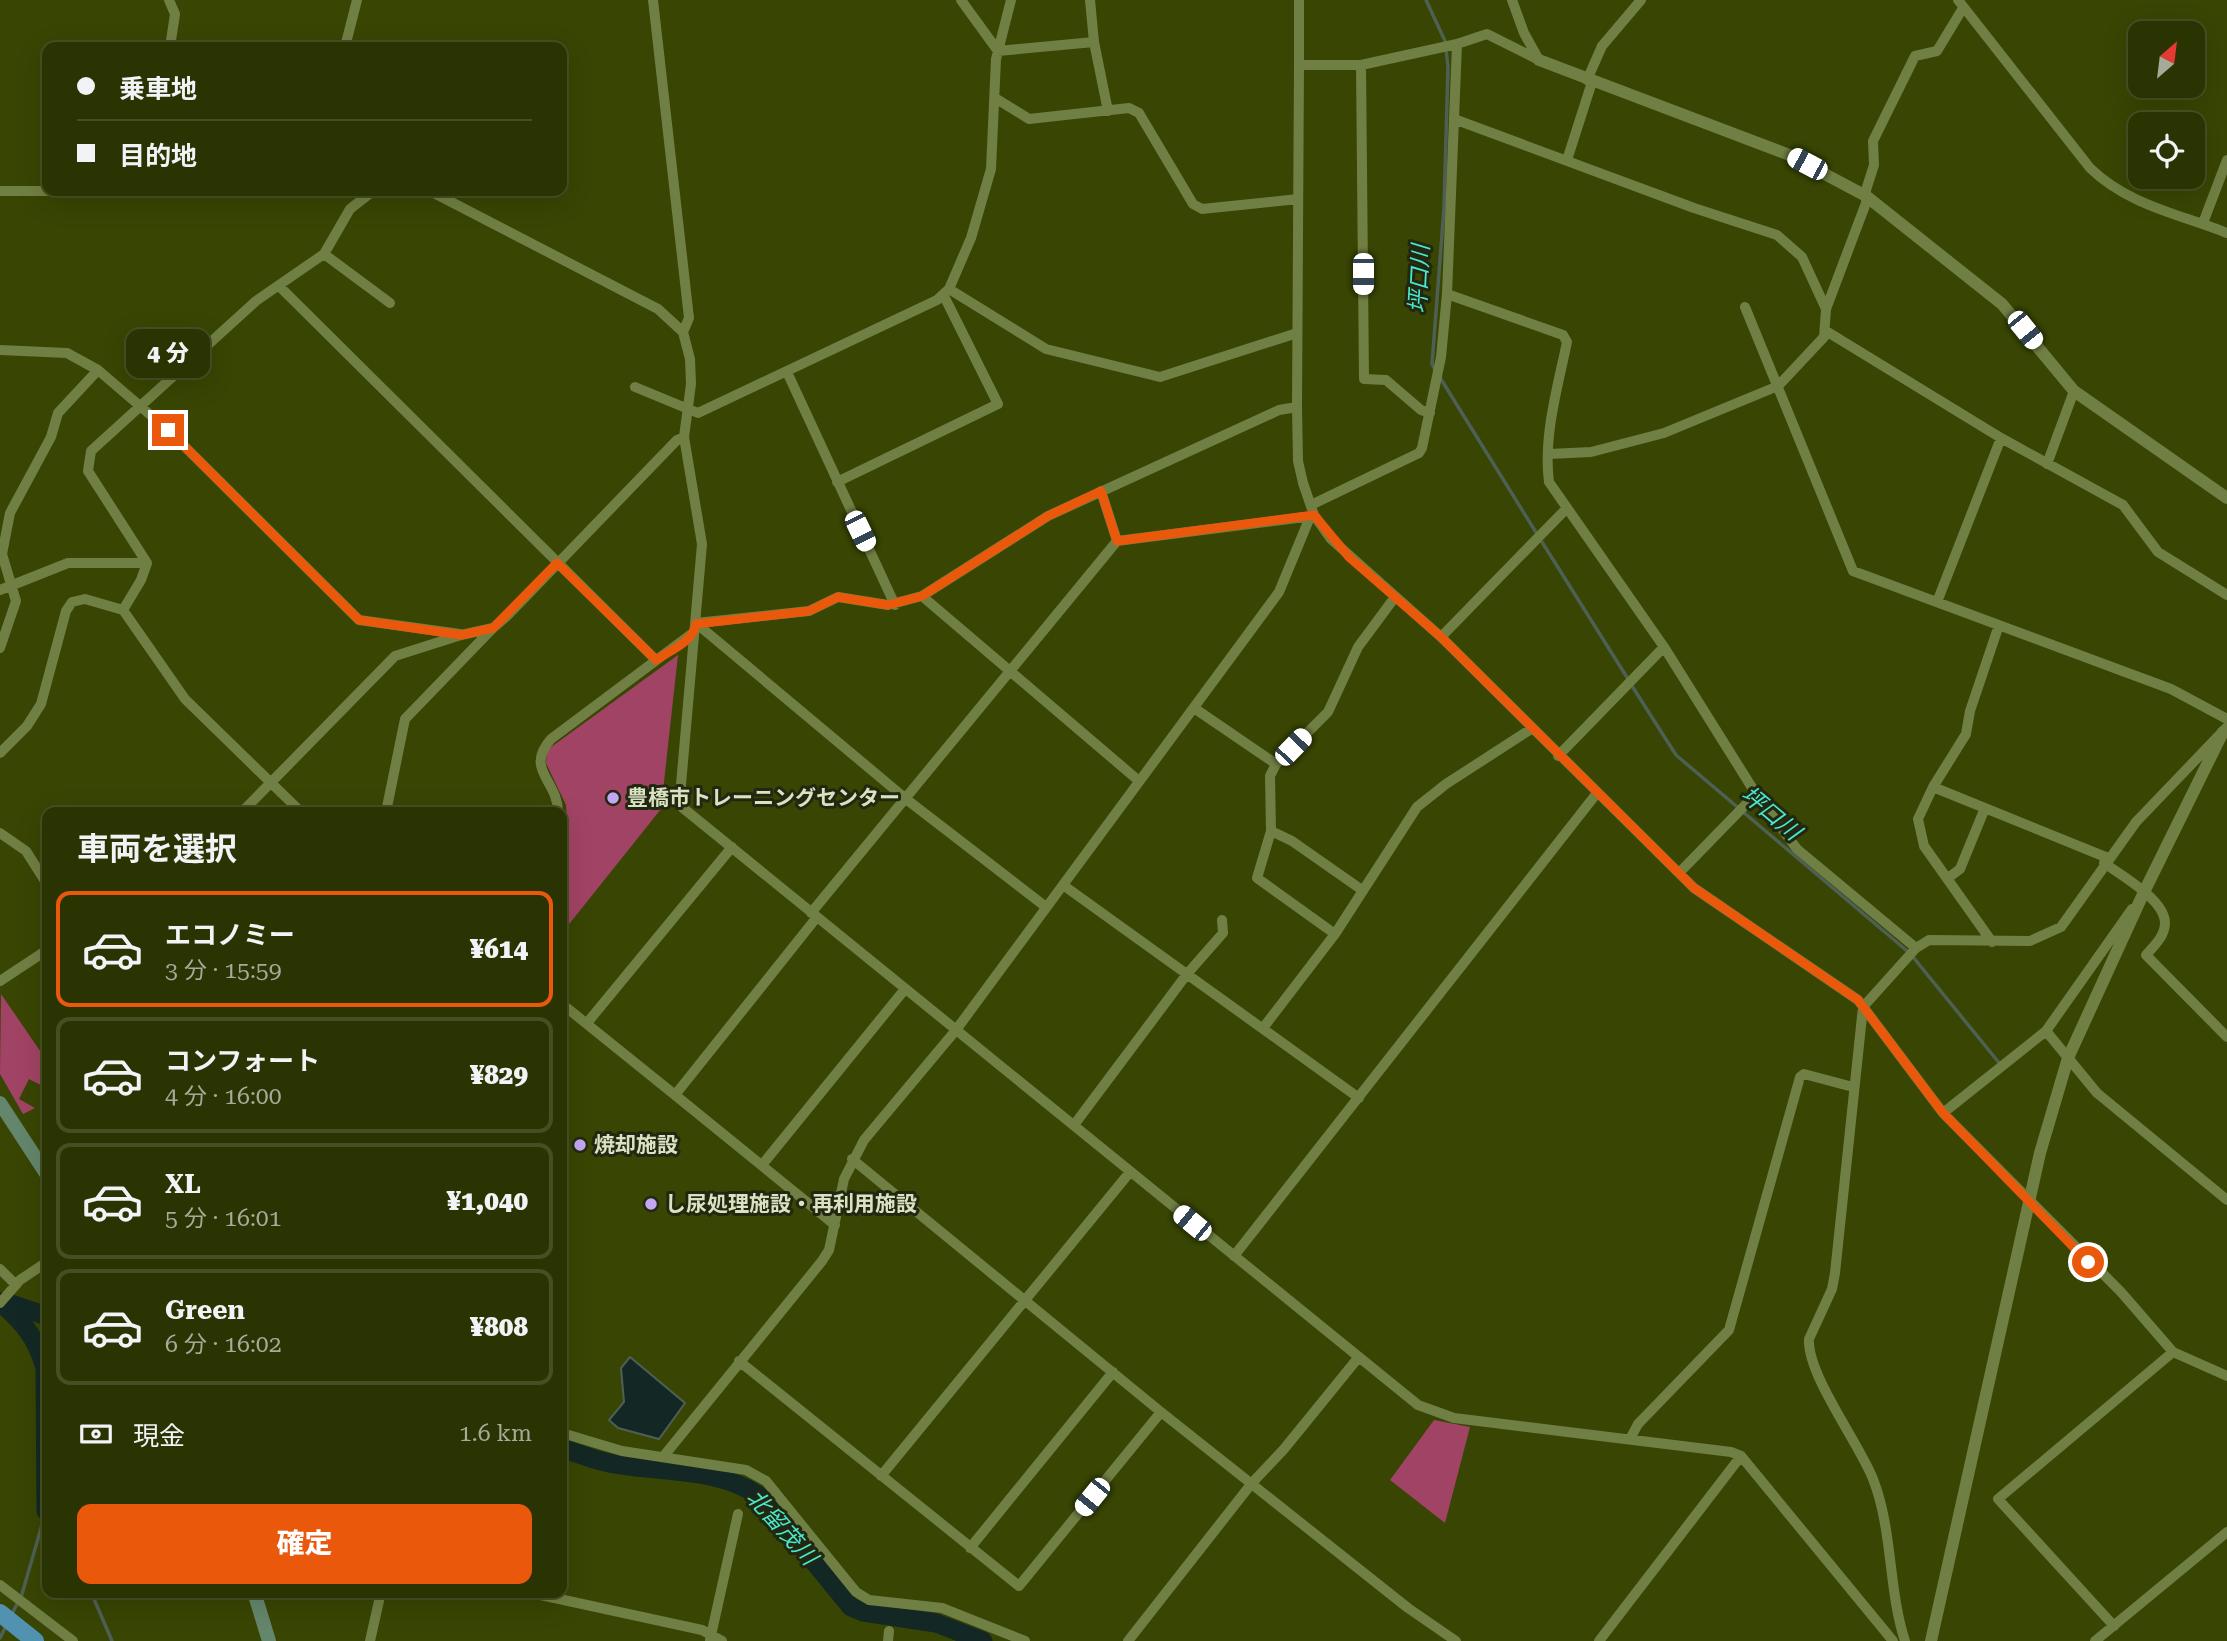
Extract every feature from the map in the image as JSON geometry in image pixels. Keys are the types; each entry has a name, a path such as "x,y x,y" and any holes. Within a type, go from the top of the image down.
{"highway":[{"path":"0,1614 36,1641"}],"main road":[{"path":"0,1103 42,1167"},
{"path":"256,1598 269,1641"}],"street":[{"path":"169,0 175,14 171,42"},
{"path":"346,42 357,0"},
{"path":"653,0 689,318 683,332"},
{"path":"961,0 998,51"},
{"path":"635,387 698,413 787,372 946,292 971,238 986,191 993,149 998,51 1011,0"},
{"path":"1090,0 1094,42 1108,111"},
{"path":"1299,0 1298,461 1312,512 1331,539 1441,637 1694,888 1858,1000 1943,1113 2121,1292 2173,1352 2227,1376"},
{"path":"1512,0 1524,33 1539,60"},
{"path":"1567,160 1602,46 1641,0"},
{"path":"1549,454 1591,452 1664,433 1778,386 1826,331 1826,309 1866,204 1874,165 1873,141 1915,56 1937,51 1961,4 2090,168 2108,186 2158,210 2227,233"},
{"path":"1299,65 1361,65 1440,48 1487,34 1590,81 1787,154 1866,196 2002,304 2074,391 2227,498"},
{"path":"998,51 1094,42"},
{"path":"675,1095 906,799 1117,541 1312,512 1419,453 1439,367 1447,294 1455,44"},
{"path":"1361,65 1364,379 1386,380 1421,411 1430,413"},
{"path":"996,98 1029,119 1129,108 1139,113 1193,204 1202,209 1298,199"},
{"path":"1454,119 1694,208 1777,235 1802,257 1826,309"},
{"path":"2203,223 2227,160"},
{"path":"0,191 42,191"},
{"path":"147,563 88,471 91,451 256,301 324,254 351,209 367,196"},
{"path":"440,196 658,309 683,332 690,359 684,437 702,544 680,796 683,808 1418,1405 1435,1413 1731,1452 1741,1456 1894,1641"},
{"path":"324,254 390,303"},
{"path":"279,286 656,660"},
{"path":"946,292 1046,349 1160,377 1297,333"},
{"path":"837,482 998,404 946,292"},
{"path":"1447,294 1563,335 1567,342 1554,403 1549,482 1664,648 1756,794 1797,849 1916,947"},
{"path":"1745,307 1853,571 2171,690 2226,726"},
{"path":"1826,331 2001,438 2123,505 2158,552 2227,595"},
{"path":"0,350 67,353 99,369 142,406 359,620 461,635"},
{"path":"0,648 16,601 2,554 10,513 51,437 58,413 99,369"},
{"path":"787,372 895,605"},
{"path":"2047,464 2074,391"},
{"path":"556,807 538,761 541,750 551,739 695,628 809,611 838,597 895,605 922,596 1048,516 1279,410 1297,407"},
{"path":"387,807 405,719 677,440 684,437"},
{"path":"1937,602 2001,438"},
{"path":"1101,491 1117,541"},
{"path":"1441,637 1566,509"},
{"path":"663,1457 822,1261 829,1250 844,1179 864,1140 956,1030 1279,592 1312,512"},
{"path":"0,590 68,563 147,563"},
{"path":"123,610 141,580 147,563"},
{"path":"922,596 1139,781"},
{"path":"1335,934 1258,878 1271,831 1270,776 1276,764 1328,712 1358,647 1395,597"},
{"path":"0,753 27,726 41,704 66,611 72,602 85,599 123,610 186,699 296,807"},
{"path":"1992,942 1924,846 1918,819 1933,787 1966,734 1970,711 1999,625"},
{"path":"247,807 395,656 493,628"},
{"path":"695,628 906,799 1046,907"},
{"path":"1558,756 1664,648"},
{"path":"1194,708 1276,764"},
{"path":"1905,1641 1896,1613 1881,1500 1872,1477 1820,1378 1808,1348 1809,1339 1832,1289 1835,1273 1863,1007 1916,947 1929,940 2030,941 2061,927 2136,822 2226,726"},
{"path":"1931,1641 2040,1153 2068,1058 2144,892 2226,726"},
{"path":"1263,1028 1335,934 1425,799 1531,729"},
{"path":"1933,787 2106,861 2144,892 2159,906 2166,922 2162,937 2146,955 2227,1037"},
{"path":"1234,1256 1597,793"},
{"path":"1679,873 1756,794"},
{"path":"1948,878 1960,869 1985,808"},
{"path":"1271,831 1292,841 1362,890"},
{"path":"0,833 26,851 42,876"},
{"path":"587,1023 732,847"},
{"path":"1063,885 1359,1098"},
{"path":"1943,1113 2046,1031 2144,892"},
{"path":"1074,1125 1187,974 1223,933 1222,920"},
{"path":"0,981 42,953"},
{"path":"762,1165 905,989"},
{"path":"567,1008 835,1225"},
{"path":"2046,1031 2096,1093 2227,1200"},
{"path":"1630,1439 1638,1424 1728,1330 1800,1077 1804,1074 1853,1087"},
{"path":"852,1159 1161,1412 1408,1608 1456,1641"},
{"path":"881,1476 1129,1172"},
{"path":"0,1303 13,1287 42,1266"},
{"path":"0,1269 13,1287"},
{"path":"2114,1626 1998,1499 2173,1352"},
{"path":"1128,1641 1252,1483 1284,1450 1358,1358"},
{"path":"739,1361 1019,1586 1161,1412"},
{"path":"970,1548 1113,1372"},
{"path":"567,1434 622,1451 746,1470 766,1481 856,1592 869,1600 942,1608 1025,1641"},
{"path":"1599,1641 1741,1456"},
{"path":"710,1638 738,1514"},
{"path":"2095,1641 2227,1532"},
{"path":"0,1585 73,1641"},
{"path":"370,1641 380,1598"},
{"path":"555,1598 702,1630 710,1638 722,1641"}],"shaded area":[{"name":"豊橋市トレーニングセンター","path":"678,655 661,809 567,927 567,807 546,763 547,750"},
{"path":"1,994 42,1054 42,1086 29,1079 19,1099 35,1108 23,1114 0,1074"},
{"path":"1434,1420 1470,1427 1445,1523 1390,1480"}],"water":[{"path":"630,1357 685,1403 659,1439 618,1428 609,1420 624,1402 621,1368"}],"waterway":[{"name":"坪口川","path":"1426,0 1445,41 1448,67 1444,208 1432,364 1435,370"},
{"name":"坪口川","path":"1439,376 1537,534"},
{"name":"坪口川","path":"1542,542 1628,679"},
{"name":"坪口川","path":"1632,686 1676,755 1906,950"},
{"name":"坪口川","path":"1913,957 2000,1064"},
{"path":"0,1302 28,1331 42,1359"},
{"name":"北留茂川","path":"5,1302 42,1314"},
{"name":"北留茂川","path":"567,1450 608,1463 710,1476 746,1488 762,1498 851,1607 863,1612 936,1623 983,1641"},
{"path":"12,1614 22,1594 42,1525"},
{"path":"94,1598 112,1641"},
{"path":"0,1638 7,1624"}],"place":[{"name":"豊橋市トレーニングセンター","path":"613,798"},
{"name":"焼却施設","path":"580,1145"},
{"name":"し尿処理施設・再利用施設","path":"651,1204"}],"route":[{"path":"168,430 359,620 461,635 493,628 557,563 656,660 688,639 695,632 696,624 809,611 838,597 895,605 922,596 1048,516 1101,491 1117,541 1314,515 1331,539 1349,557 1441,637 1694,888 1858,1000 1943,1113 1982,1150 2088,1262"}]}
